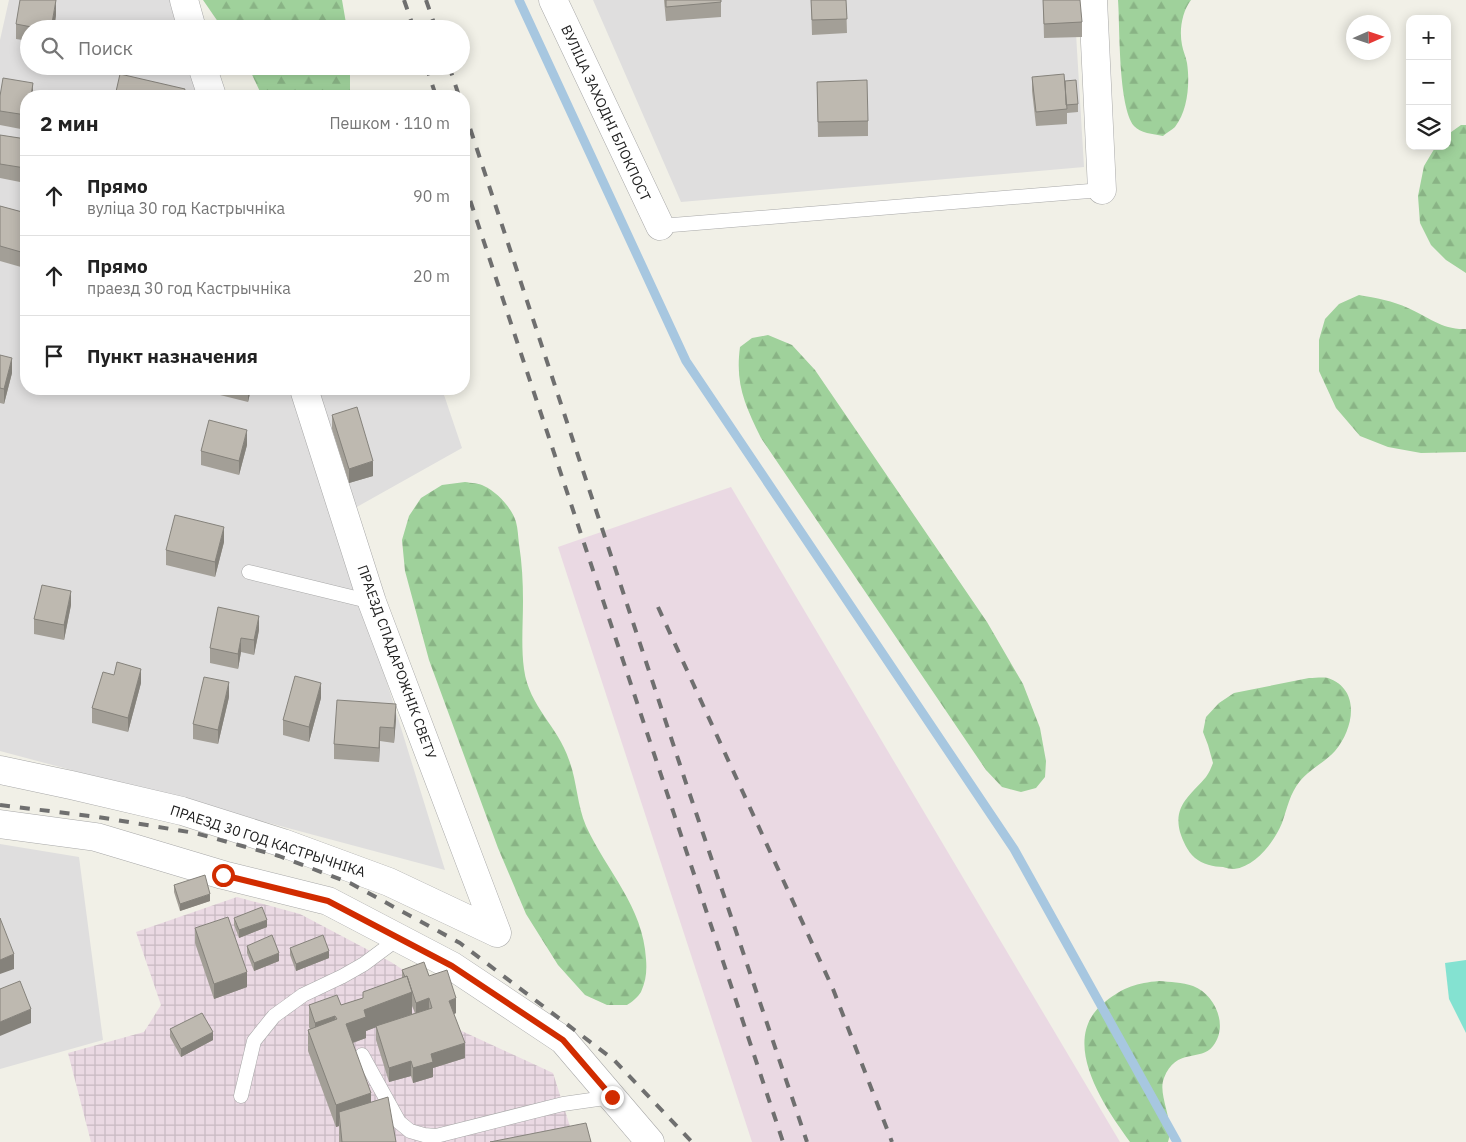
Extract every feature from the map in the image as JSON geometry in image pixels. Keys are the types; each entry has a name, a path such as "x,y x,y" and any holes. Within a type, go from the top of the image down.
{"street":[{"path":"184,0 190,20"},
{"name":"ВУЛІЦА ЗАХОДНІ БЛОКПОСТ","path":"553,0 660,226"},
{"path":"1093,0 1102,190"},
{"path":"205,75 210,90"},
{"name":"ПРАЕЗД СПАДАРОЖНІК СВЕТУ","path":"306,395 372,602 497,933"},
{"name":"ПРАЕЗД 30 ГОД КАСТРЫЧНІКА","path":"0,770 182,811 284,843 389,882 497,933"},
{"path":"0,824 96,838 223,875 328,901 452,966 563,1040 650,1142"}],"lane":[{"path":"660,226 1102,190"},
{"path":"249,572 372,602"},
{"path":"241,1096 254,1041 274,1016 304,995 364,964 399,938"},
{"path":"362,1055 399,1122 410,1131 424,1135 436,1136 563,1104 612,1097"}],"shaded area":[{"path":"9,0 176,0 182,20 20,20 20,75 199,75 203,90 20,90 20,395 298,395 445,870 0,751 0,40"},
{"path":"593,0 1074,0 1084,167 681,202"},
{"path":"444,395 462,448 355,508 320,396"},
{"path":"731,487 1120,1142 752,1142 558,547"},
{"path":"0,844 79,857 103,1040 0,1069"},
{"path":"237,897 300,914 391,962 417,979 447,984 456,1013 449,1016 453,1027 553,1073 575,1142 91,1142 68,1053 144,1032 161,1005 136,932"},
{"path":"1466,960 1466,1033 1449,999 1445,963"}],"green space":[{"path":"203,0 342,0 345,20 217,20"},
{"path":"1118,0 1191,0 1185,10 1181,27 1181,39 1188,71 1187,96 1183,113 1175,127 1163,136 1140,130 1134,126 1129,116 1122,84"},
{"path":"252,75 350,75 350,90 259,90"},
{"path":"1461,125 1466,125 1466,273 1446,260 1431,245 1420,223 1418,196 1424,166 1434,150 1451,150 1451,132"},
{"path":"1359,295 1402,306 1443,325 1457,329 1466,329 1466,452 1421,453 1388,447 1360,436 1336,408 1319,371 1319,340 1325,319 1339,304"},
{"path":"768,335 792,345 815,370 987,622 1023,684 1040,728 1046,761 1045,777 1036,788 1021,792 1002,787 986,770 761,438 743,394 740,383 739,360 740,347 752,338"},
{"path":"465,482 482,485 494,492 508,506 516,522 522,572 523,652 527,682 538,706 564,748 572,768 586,826 631,906 643,940 646,963 645,980 640,994 627,1005 607,1005 585,995 558,965 526,914 498,848 429,660 405,571 402,540 409,516 421,498 442,485"},
{"path":"1309,678 1328,678 1339,684 1346,692 1350,701 1350,722 1341,742 1331,755 1300,781 1291,796 1279,830 1257,858 1242,867 1234,869 1212,866 1198,860 1186,846 1178,823 1181,807 1189,795 1206,777 1213,763 1203,732 1206,717 1219,703 1234,693"},
{"path":"1159,981 1176,982 1201,990 1213,1003 1220,1020 1220,1029 1218,1038 1208,1051 1182,1058 1175,1062 1169,1068 1164,1078 1162,1085 1170,1134 1168,1142 1130,1142 1108,1110 1090,1072 1085,1052 1085,1033 1092,1016 1113,996 1131,986"}],"building":[{"path":"20,0 56,0 53,20 20,20 20,25 16,24"},
{"path":"666,0 721,0 721,2 666,7"},
{"path":"811,0 846,0 847,19 812,20"},
{"path":"1043,0 1080,0 1082,22 1044,24"},
{"path":"1064,74 1067,109 1036,112 1032,77"},
{"path":"120,75 185,89 185,90 116,90"},
{"path":"3,78 33,83 32,90 20,90 20,114 0,111"},
{"path":"867,80 868,121 818,122 817,82"},
{"path":"1076,80 1078,104 1066,105 1065,81"},
{"path":"0,135 20,138 20,167 0,164"},
{"path":"0,206 20,211 20,252 0,246"},
{"path":"0,355 12,358 4,389 0,388"},
{"path":"357,407 373,461 349,469 332,415"},
{"path":"209,420 247,430 239,461 201,451"},
{"path":"175,515 224,527 215,562 166,550"},
{"path":"42,585 71,591 64,625 34,619"},
{"path":"218,607 259,616 254,640 241,638 238,654 210,648"},
{"path":"117,662 141,669 128,718 92,708 103,672 114,675"},
{"path":"295,676 321,683 309,727 283,720"},
{"path":"204,677 229,682 218,730 193,724"},
{"path":"337,700 396,704 394,728 380,727 379,748 334,744"},
{"path":"205,875 210,894 180,904 174,885"},
{"path":"262,907 267,920 239,930 234,918"},
{"path":"228,917 247,972 214,984 195,928"},
{"path":"0,918 14,954 0,960"},
{"path":"272,935 279,953 254,963 247,946"},
{"path":"323,935 329,951 296,964 290,948"},
{"path":"424,962 429,976 447,970 456,998 449,1001 465,1043 431,1054 433,1062 413,1068 411,1061 389,1068 376,1026 432,1008 429,998 416,1003 407,976 405,977 402,970"},
{"path":"407,976 412,992 364,1010 366,1017 346,1024 371,1093 336,1105 308,1030 337,1019 335,1016 315,1023 309,1005 337,995 341,1005 363,998 363,992"},
{"path":"20,981 31,1009 0,1022 0,989"},
{"path":"202,1013 213,1032 181,1049 170,1029"},
{"path":"388,1097 396,1142 342,1142 339,1112"},
{"path":"586,1123 591,1142 490,1142"}],"waterway":[{"path":"519,0 686,361 1014,849 1177,1142"}],"railway":[{"path":"404,0 411,20"},
{"path":"426,0 433,20"},
{"path":"429,75 434,90"},
{"path":"452,75 457,90"},
{"path":"470,128 687,786 807,1142"},
{"path":"470,200 783,1142"},
{"path":"658,607 833,989 892,1142"},
{"path":"0,805 98,817 195,833 279,856 350,883 460,943 614,1060 692,1142"}],"route":[{"path":"223,875 328,901 452,966 563,1040 612,1097"}]}
